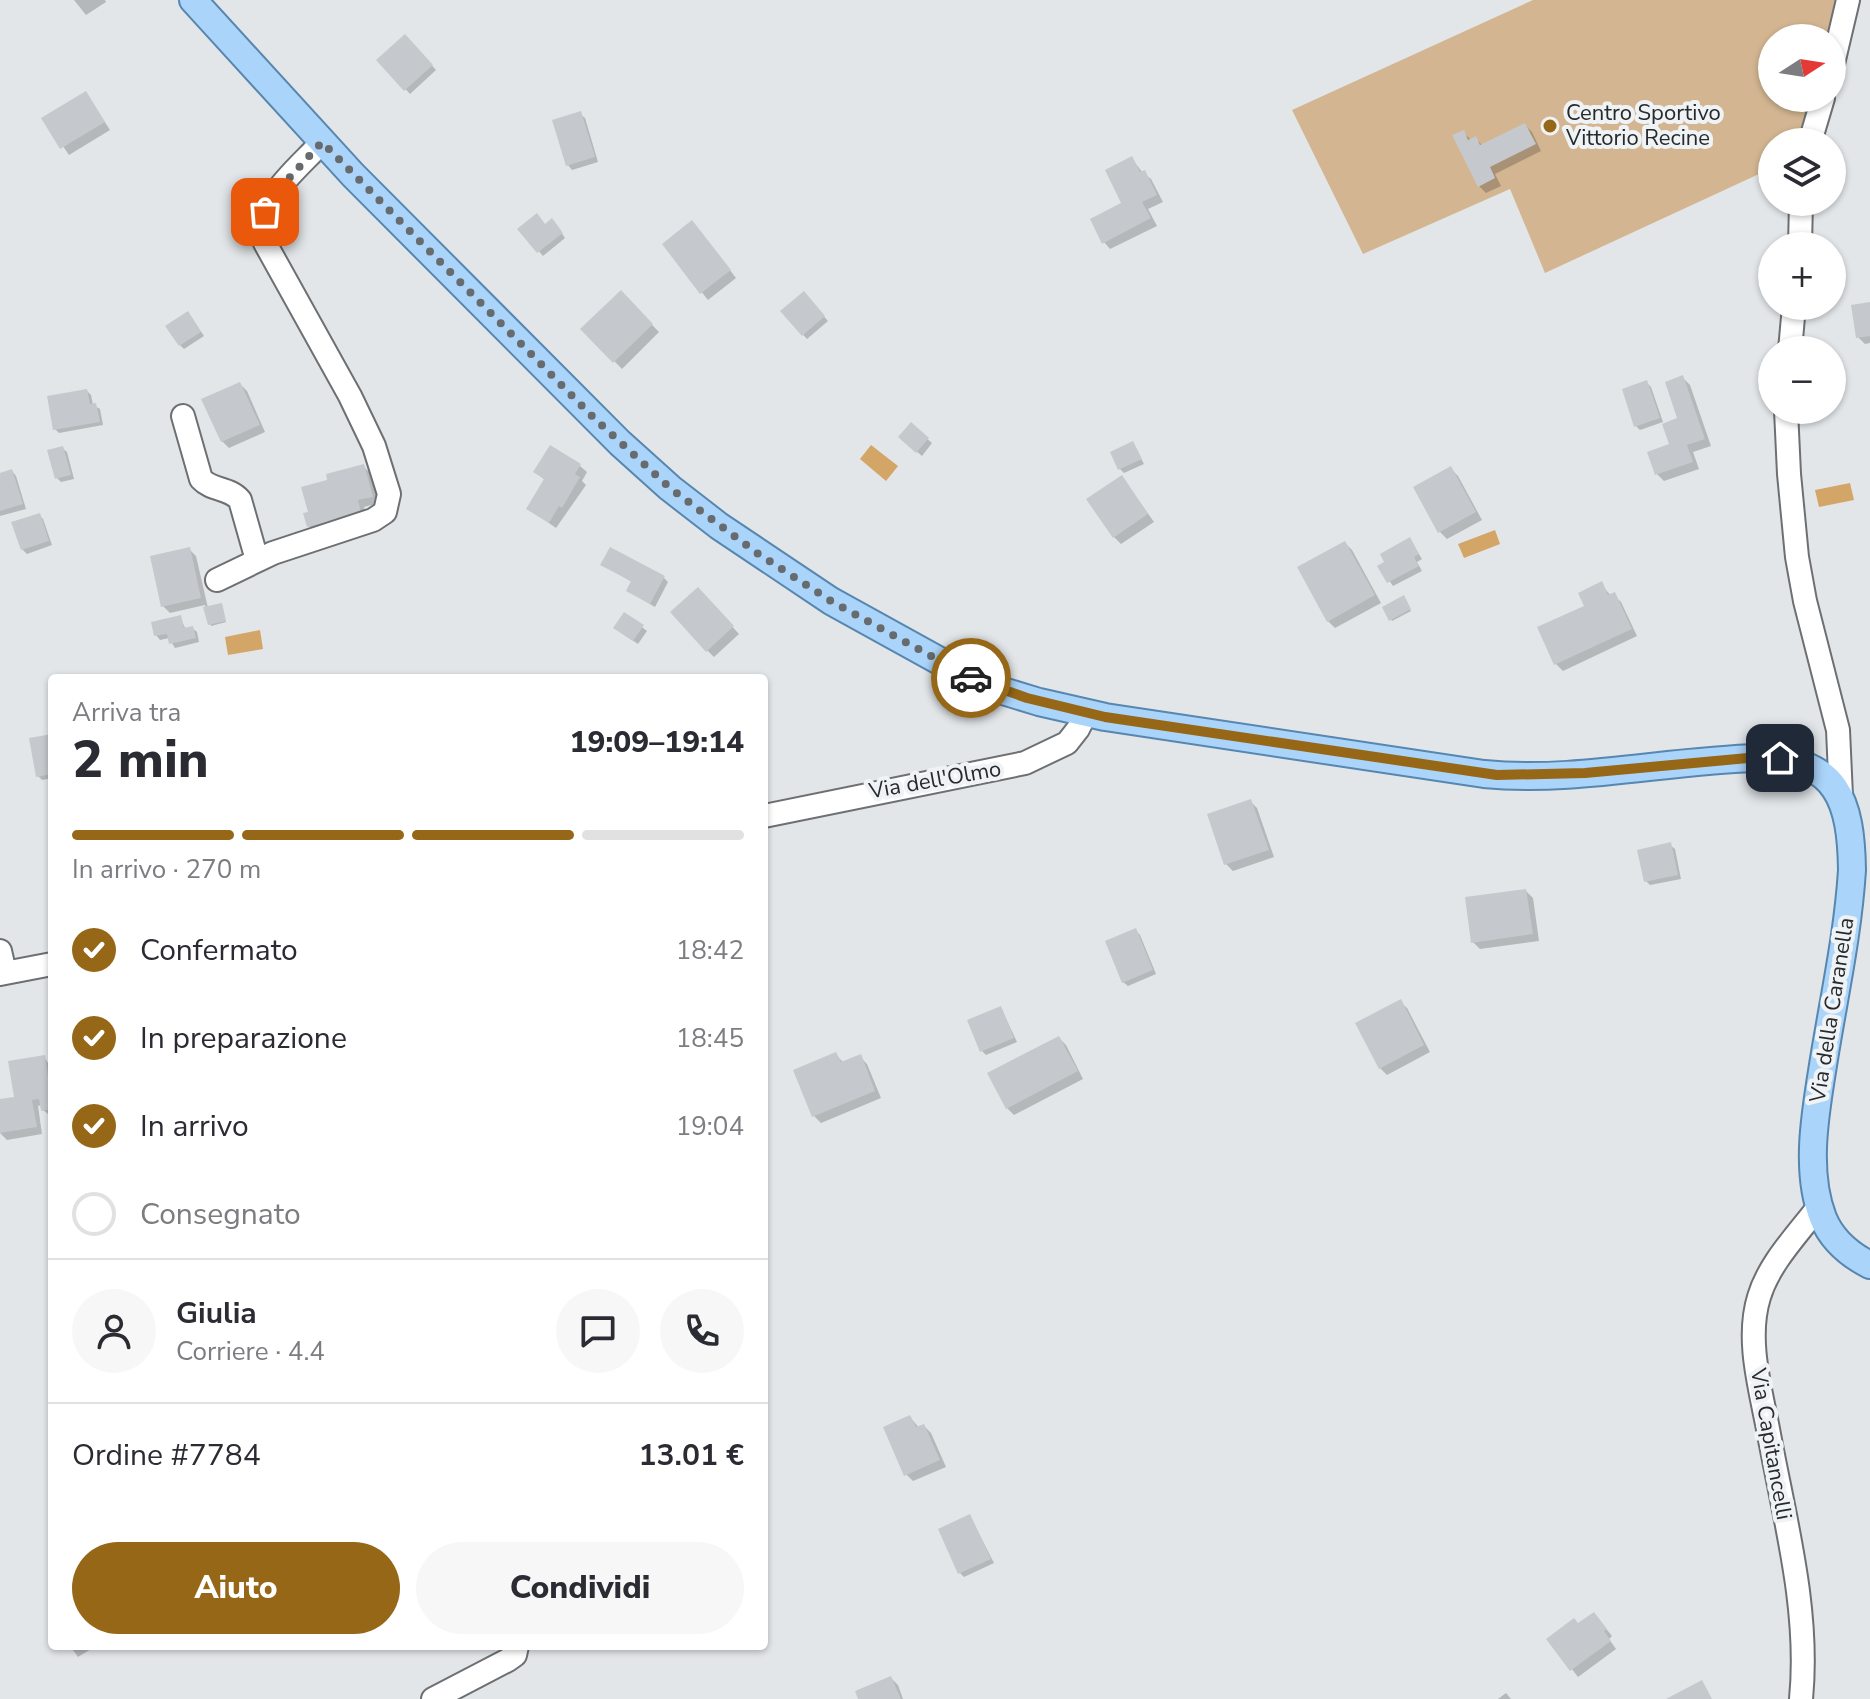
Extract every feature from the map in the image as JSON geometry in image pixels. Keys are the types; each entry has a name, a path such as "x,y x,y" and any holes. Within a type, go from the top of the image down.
{"main road":[{"path":"193,0 322,142 612,436 670,488 719,526 831,601 951,668 1003,691 1086,713 1497,775 1559,775 1748,758 1780,758 1821,774 1841,796"},
{"name":"Via della Caranella","path":"1841,796 1850,828 1852,870 1817,1104 1814,1170 1819,1206 1834,1237 1870,1265"}],"street":[{"path":"1842,24 1848,0"},
{"path":"217,580 257,560 378,518 385,512 389,501 388,489 368,431 262,234 263,219 271,198 322,142"},
{"path":"183,416 201,479 240,500 257,560"},
{"path":"1787,424 1797,557 1838,730 1841,796"},
{"name":"Via dell'Olmo","path":"768,815 878,790 1025,763 1067,743 1086,713"},
{"path":"0,951 2,974 48,965"},
{"name":"Via Capitancelli","path":"1801,1699 1804,1666 1802,1620 1757,1368 1754,1330 1757,1306 1767,1277 1819,1206"},
{"path":"433,1699 508,1660 516,1650"}],"shaded area":[{"name":"Centro Sportivo Vittorio Recine","path":"1533,0 1838,0 1833,24 1758,24 1758,112 1807,112 1800,128 1758,128 1758,174 1545,273 1510,189 1363,254 1292,110"},
{"path":"871,445 898,466 886,481 860,459"},
{"path":"1850,483 1854,500 1819,507 1815,490"},
{"path":"1495,530 1500,544 1464,558 1458,544"},
{"path":"260,630 263,649 228,655 225,637"}],"building":[{"path":"405,34 433,65 404,91 376,60"},
{"path":"86,91 105,122 60,149 41,118"},
{"path":"581,111 595,157 566,166 552,120"},
{"path":"1525,123 1536,144 1490,167 1495,178 1478,187 1452,135 1464,130 1468,140 1476,136 1480,145"},
{"path":"1132,156 1140,172 1145,170 1157,195 1142,202 1151,218 1102,244 1090,219 1121,203 1105,170"},
{"path":"537,213 545,224 552,218 563,233 537,253 517,229"},
{"path":"692,220 731,270 700,294 662,244"},
{"path":"621,290 653,324 613,363 580,329"},
{"path":"804,291 825,316 802,336 780,311"},
{"path":"1870,302 1870,336 1856,338 1851,305"},
{"path":"188,311 201,332 179,346 165,326"},
{"path":"1683,375 1705,439 1687,445 1693,462 1655,475 1647,452 1669,444 1662,424 1677,418 1665,382"},
{"path":"1647,380 1660,418 1634,427 1622,389"},
{"path":"240,382 260,425 221,442 201,399"},
{"path":"87,389 90,404 96,403 100,422 53,430 47,396"},
{"path":"911,422 929,438 916,453 898,437"},
{"path":"1133,441 1142,459 1118,470 1110,452"},
{"path":"550,445 581,464 575,474 580,477 549,523 526,509 544,479 533,472"},
{"path":"63,446 71,475 55,479 47,450"},
{"path":"364,464 373,497 358,500 361,513 307,527 303,513 308,512 301,487 327,480 326,474"},
{"path":"1451,466 1476,512 1438,533 1413,487"},
{"path":"12,469 23,504 0,511 0,473"},
{"path":"1122,475 1148,514 1113,538 1086,499"},
{"path":"40,513 49,541 21,550 11,522"},
{"path":"1410,537 1419,554 1414,557 1419,566 1387,583 1377,566 1384,562 1380,554"},
{"path":"1345,541 1375,595 1327,622 1297,567"},
{"path":"190,547 201,598 161,607 150,556"},
{"path":"610,547 665,576 650,604 626,591 631,581 600,565"},
{"path":"1602,581 1608,595 1615,592 1632,629 1554,665 1537,627 1584,606 1578,593"},
{"path":"698,587 734,626 706,652 670,612"},
{"path":"1404,595 1411,609 1389,621 1382,607"},
{"path":"222,603 226,621 208,625 203,607"},
{"path":"624,612 644,625 633,641 613,628"},
{"path":"181,615 184,628 193,626 196,638 169,644 167,634 154,636 151,622"},
{"path":"48,735 48,775 36,777 29,738"},
{"path":"1251,799 1269,850 1224,865 1207,814"},
{"path":"1671,842 1678,875 1644,882 1637,850"},
{"path":"1526,889 1533,934 1471,943 1465,897"},
{"path":"1136,928 1153,970 1122,983 1105,941"},
{"path":"1401,999 1424,1045 1379,1069 1355,1023"},
{"path":"1001,1006 1014,1038 980,1052 967,1020"},
{"path":"1059,1036 1078,1071 1006,1109 987,1073"},
{"path":"836,1052 841,1062 861,1054 875,1091 812,1117 793,1070"},
{"path":"45,1055 48,1110 41,1111 39,1099 32,1100 37,1127 0,1133 0,1099 14,1097 8,1061"},
{"path":"910,1415 916,1427 924,1424 940,1460 904,1476 883,1427"},
{"path":"970,1514 991,1559 958,1574 938,1529"},
{"path":"1594,1612 1607,1629 1604,1631 1611,1641 1570,1671 1546,1639 1574,1618 1578,1623"},
{"path":"891,1676 901,1699 858,1699 855,1691"},
{"path":"1702,1680 1712,1699 1666,1699"}],"way so far":[{"path":"265,212 271,198 322,142 596,420 670,488 757,553 831,601 971,678"}],"place":[{"name":"Centro Sportivo Vittorio Recine","path":"1550,126"}],"route":[{"path":"971,678 1027,698 1105,717 1497,775 1551,775 1780,758"}]}
